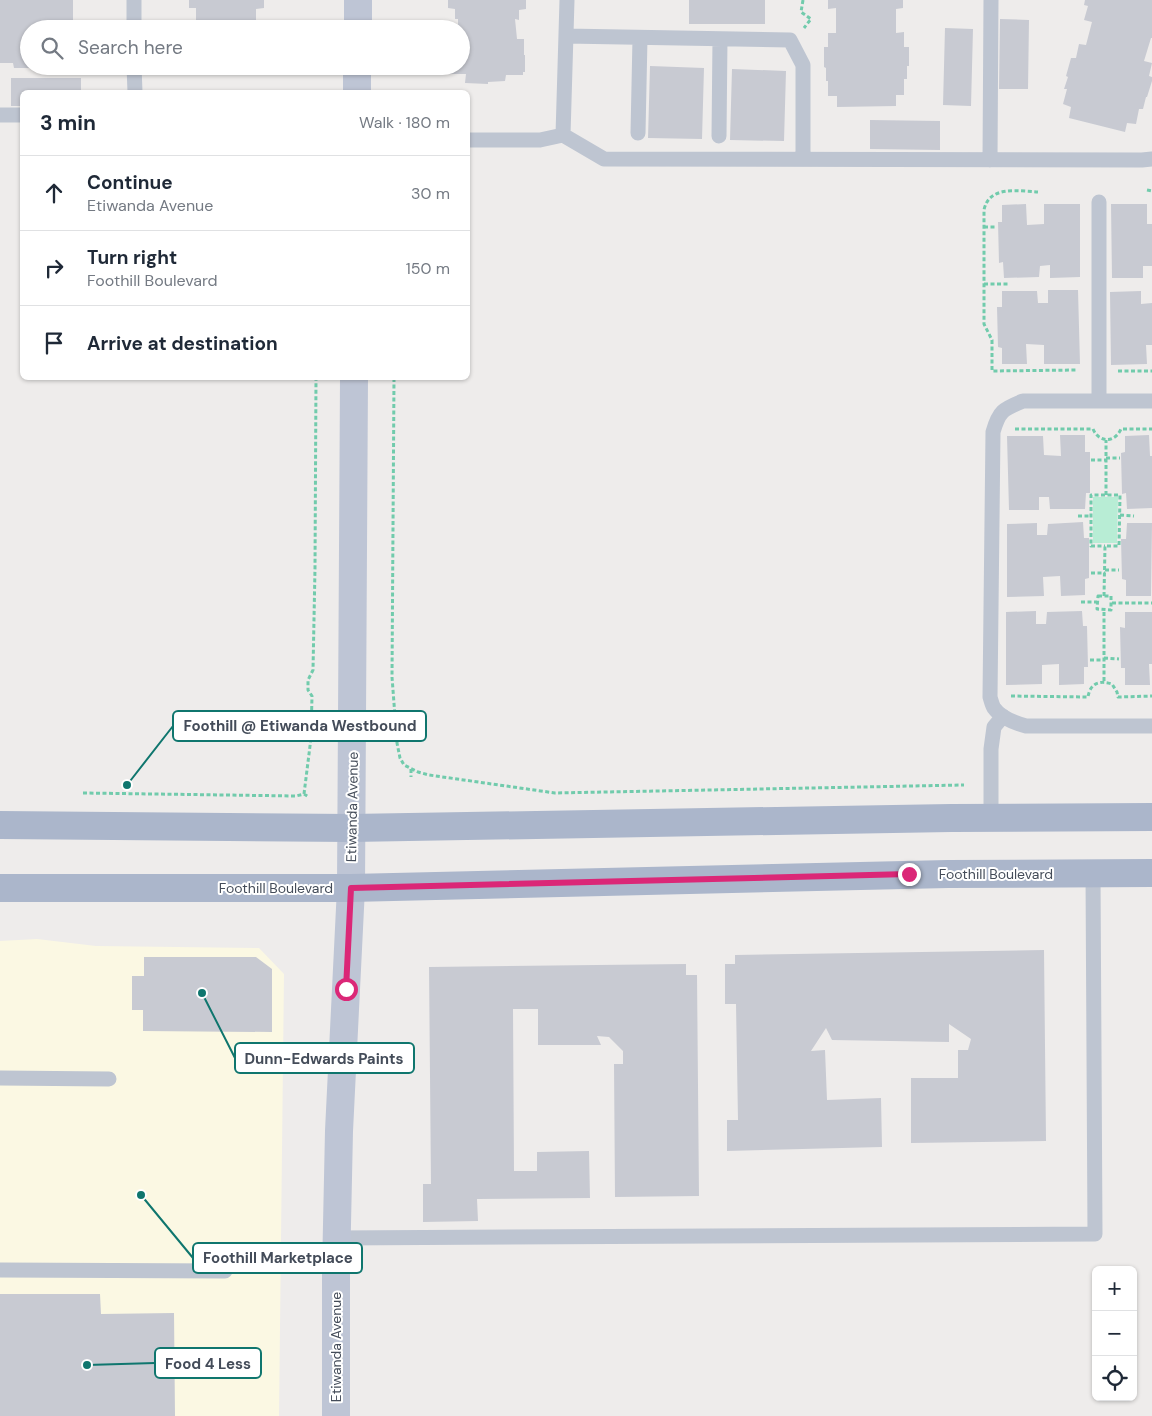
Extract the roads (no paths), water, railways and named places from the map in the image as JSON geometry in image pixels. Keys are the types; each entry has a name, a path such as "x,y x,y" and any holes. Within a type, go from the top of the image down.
{"main road":[{"path":"358,0 358,20"},
{"path":"357,75 357,90"},
{"name":"Etiwanda Avenue","path":"336,1416 340,1095 351,888 354,380"},
{"path":"0,825 351,828 1152,816"},
{"name":"Foothill Boulevard","path":"0,888 351,888 948,874 1152,873"}],"lane":[{"path":"134,0 134,20"},
{"path":"563,135 567,0"},
{"path":"990,160 991,0"},
{"path":"566,36 790,40 803,65 803,160"},
{"path":"638,133 640,38"},
{"path":"719,136 720,39"},
{"path":"134,75 135,90"},
{"path":"0,115 20,115"},
{"path":"470,140 540,140 563,135 604,159 1152,159"},
{"path":"1099,202 1099,400"},
{"path":"1152,401 1023,401 1003,410 997,419 993,432 990,697 995,709 1003,716 1015,723 1026,726 1152,726"},
{"path":"991,817 991,749 994,727 1003,716"},
{"path":"337,1238 1095,1234 1093,873"},
{"path":"0,1078 109,1079"},
{"path":"0,1270 225,1271"}],"place":[{"name":"Foothill @ Etiwanda Westbound","path":"127,785"},
{"name":"Dunn-Edwards Paints","path":"202,993"},
{"name":"Foothill Marketplace","path":"141,1195"},
{"name":"Food 4 Less","path":"87,1365"}]}
